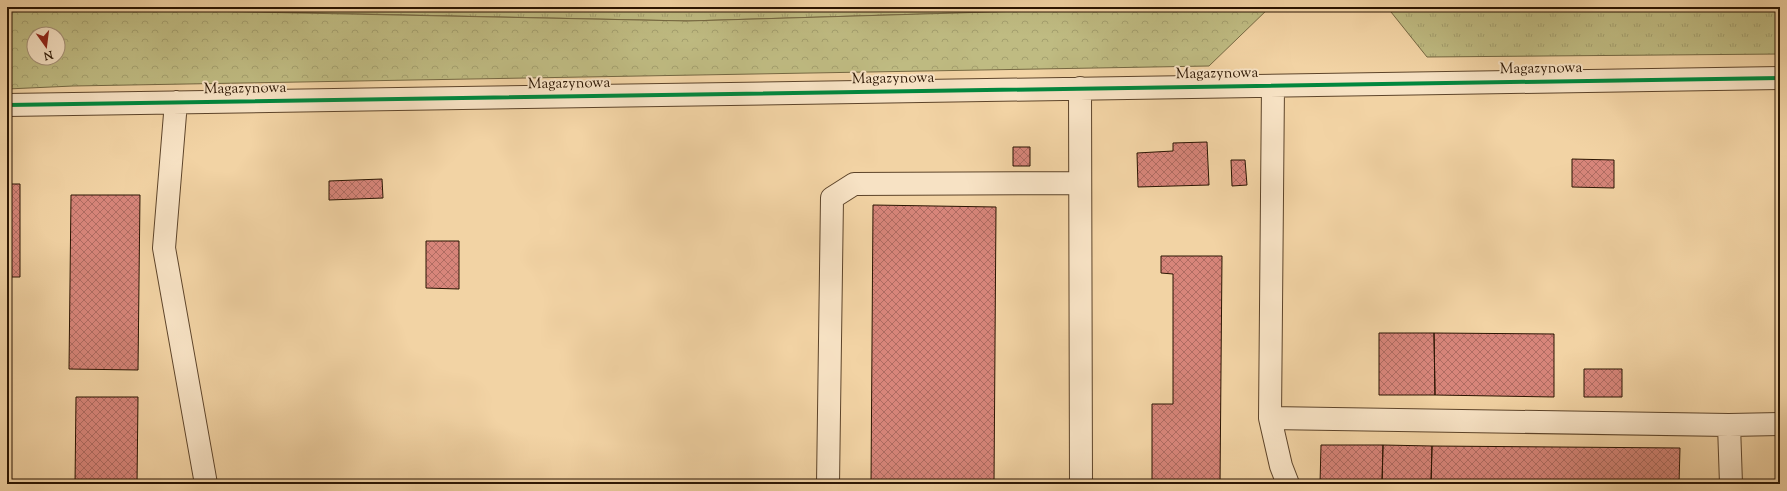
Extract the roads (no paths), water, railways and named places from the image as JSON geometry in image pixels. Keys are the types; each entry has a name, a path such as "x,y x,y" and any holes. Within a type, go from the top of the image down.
{"street":[{"name":"Magazynowa","path":"7,105 1780,78"},
{"path":"1273,86 1270,418 1281,466 1288,484"},
{"path":"1080,88 1081,484"},
{"path":"176,102 164,248 206,484"},
{"path":"828,484 832,198 854,184 1080,183"},
{"path":"1270,418 1729,425 1780,424"},
{"path":"1729,425 1731,484"}]}
